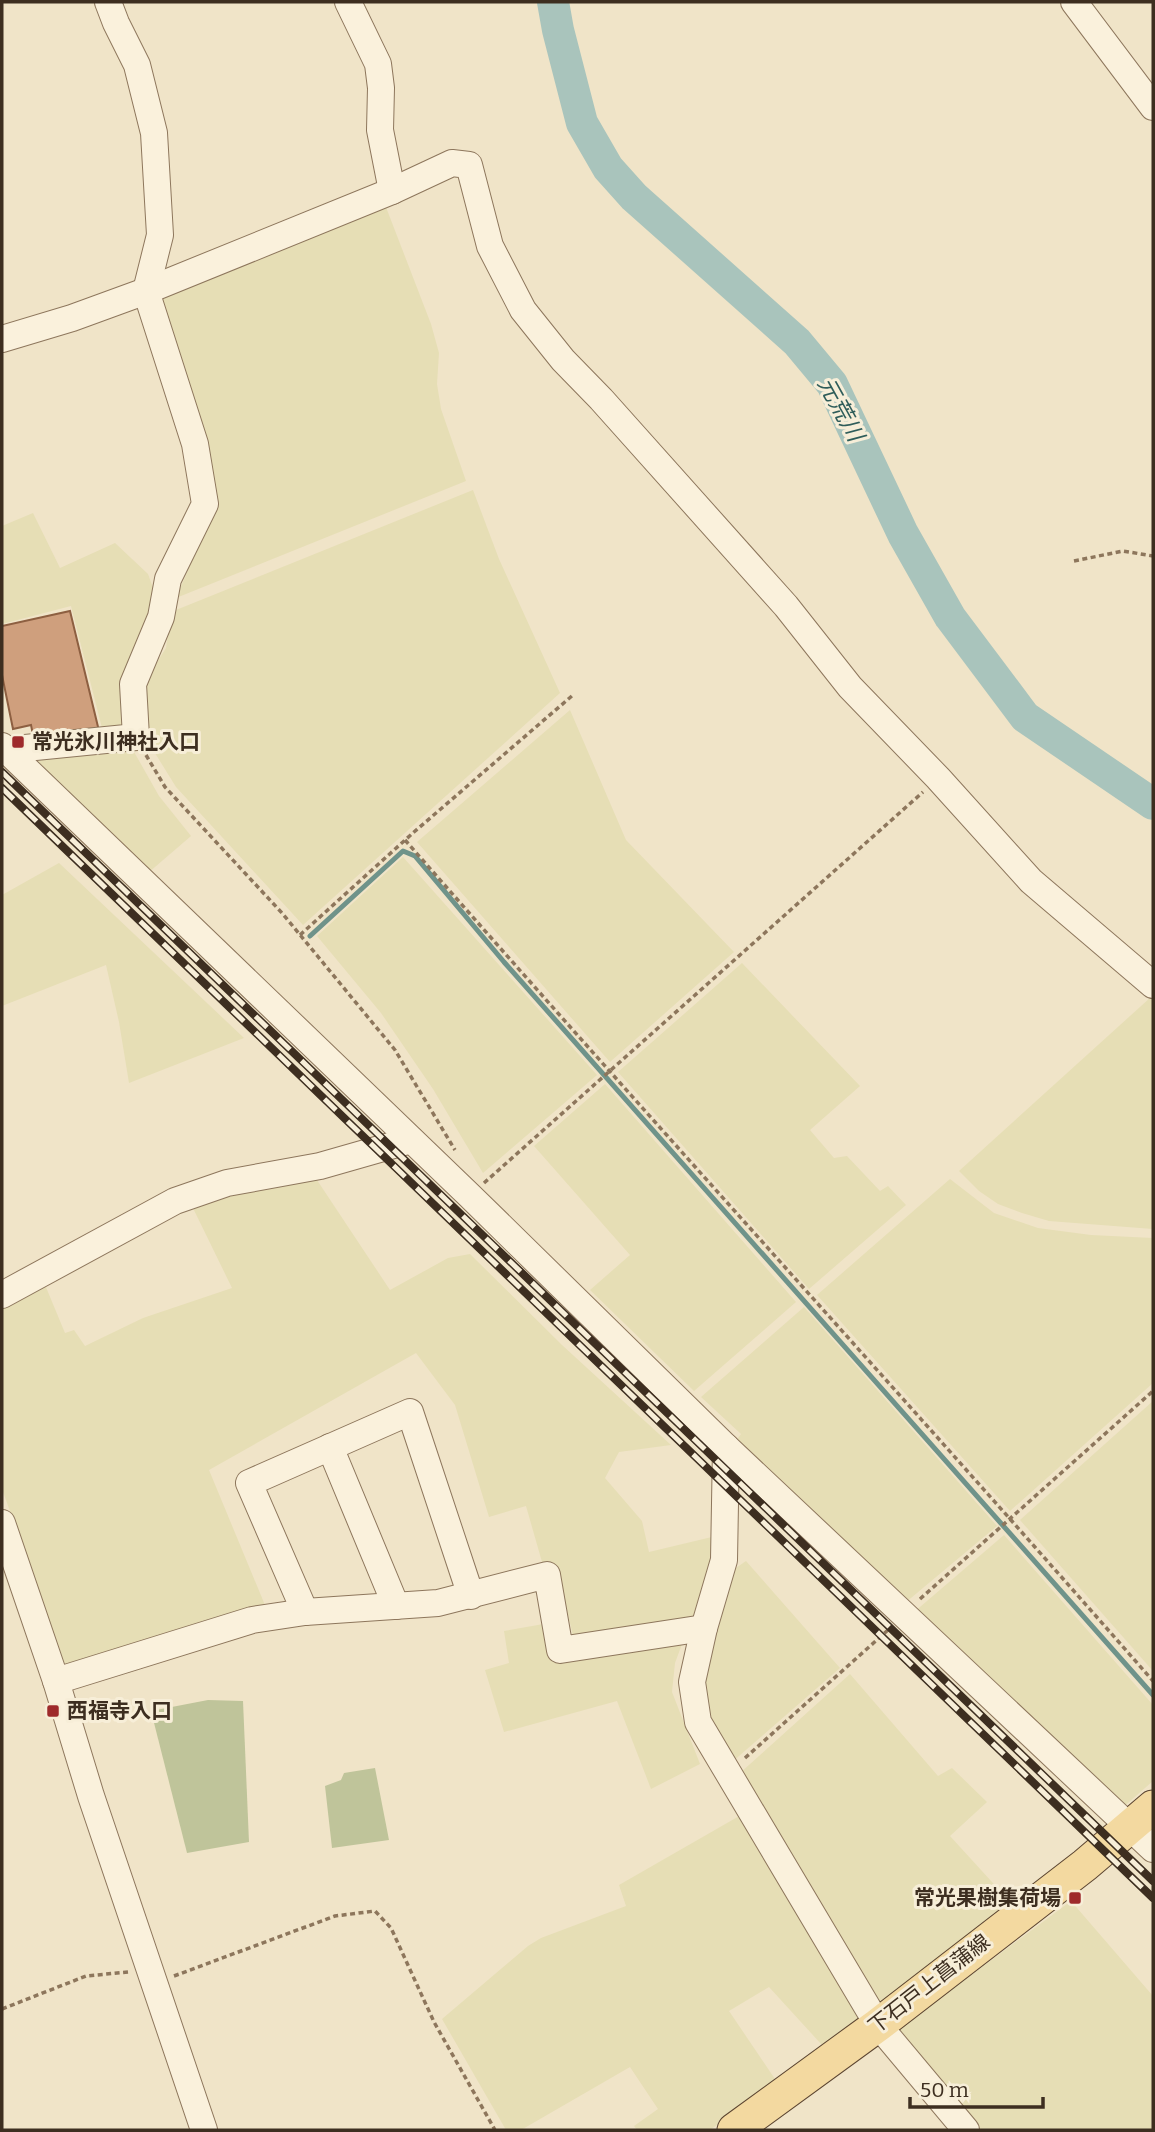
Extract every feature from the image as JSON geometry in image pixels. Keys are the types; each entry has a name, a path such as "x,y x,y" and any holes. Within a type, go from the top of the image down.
{"main road":[{"name":"下石戸上菖蒲線","path":"734,2130 1146,1828"}],"street":[{"path":"4,748 136,737 133,684 161,617 168,579 205,504 195,444 146,291 160,235 154,133 137,65 108,2"},
{"path":"348,2 378,64 381,89 380,130 392,191"},
{"path":"1074,2 1153,107"},
{"path":"2,339 72,318 146,291 392,191 452,163 470,164 490,246 523,310 563,360 786,606 850,687 938,778 1031,881 1153,985"},
{"path":"4,748 902,1615 1146,1828"},
{"path":"2,1295 175,1201 227,1183 320,1166 411,1140"},
{"path":"305,1612 249,1483 410,1412 471,1596"},
{"path":"330,1447 396,1606"},
{"path":"726,1447 724,1560 692,1682 698,1722 877,2025 966,2130"},
{"path":"2,1523 204,2130"},
{"path":"56,1681 252,1620 305,1612 438,1603 547,1575 560,1650 704,1628"}],"path":[{"path":"1074,561 1123,551 1153,556"},
{"path":"300,934 573,695"},
{"path":"136,737 165,787 300,934 395,1050 458,1155"},
{"path":"470,1196 938,778"},
{"path":"405,840 608,1072 1010,1518 1153,1681"},
{"path":"728,1773 1153,1391"},
{"path":"2,2009 86,1976 153,1976 335,1916 374,1911 390,1928 434,2022 495,2130"}],"shaded area":[{"path":"384,202 431,324 439,353 437,384 441,409 466,481 176,598 206,528 158,295"},
{"path":"473,490 499,559 560,693 303,925 176,787 150,745 142,711 145,681 166,648 171,612"},
{"path":"33,513 60,568 115,543 148,574 156,596 124,729 103,732 71,606 2,624 2,526"},
{"path":"570,710 626,840 734,952 610,1062 417,842"},
{"path":"129,743 159,796 191,836 148,873 25,753"},
{"path":"403,857 597,1075 483,1173 433,1089 381,1013 317,936"},
{"path":"59,863 244,1038 129,1083 106,965 2,1006 2,895"},
{"path":"742,963 860,1086 810,1130 834,1158 847,1156 880,1191 888,1186 906,1205 809,1289 618,1072"},
{"path":"1151,997 1153,1229 1049,1221 998,1204 979,1191 959,1171"},
{"path":"605,1084 796,1302 694,1391 590,1290 630,1255 534,1146"},
{"path":"315,1177 390,1290 448,1258 470,1254 562,1345 671,1445 619,1452 605,1478 642,1521 649,1552 716,1536 713,1565 693,1620 574,1640 557,1568 544,1569 526,1506 489,1517 455,1405 416,1353 209,1470 267,1610 66,1667 2,1489 2,1302 43,1280 65,1333 74,1330 85,1346 143,1318 232,1288 191,1204"},
{"path":"950,1179 994,1213 1038,1228 1091,1235 1153,1238 1153,1383 1010,1511 817,1295"},
{"path":"804,1307 997,1526 905,1603 735,1442 741,1434 701,1397"},
{"path":"1153,1401 1153,1671 1020,1520"},
{"path":"1004,1535 1153,1705 1153,1781 1121,1809 913,1613"},
{"path":"746,1561 840,1668 731,1763 714,1738 702,1681 730,1572"},
{"path":"549,1623 552,1659 685,1636 675,1663 672,1692 700,1764 651,1789 617,1701 504,1732 485,1670 509,1663 504,1631"},
{"path":"850,1674 938,1776 952,1768 987,1802 950,1836 1013,1905 879,2003 740,1773"},
{"path":"741,1815 860,2017 822,2045 769,1987 729,2011 777,2082 710,2130 637,2130 634,2126 658,2109 630,2067 521,2130 506,2130 442,2019 528,1946 541,1938 626,1906 619,1885"},
{"path":"1071,1901 1153,1996 1153,2130 976,2130 893,2033"}],"green space":[{"path":"208,1700 243,1701 249,1842 187,1853 151,1711"},
{"path":"375,1768 389,1840 332,1848 325,1786 341,1780 344,1773"}],"building":[{"path":"70,611 99,731 34,740 31,725 13,729 2,675 2,626"}],"waterway":[{"name":"元荒川","path":"553,2 582,123 608,168 634,197 797,342 832,384 903,534 950,617 1025,717 1153,804"},
{"path":"310,936 403,851 415,856 504,962 1153,1695"}],"railway":[{"path":"2,772 1153,1881"},
{"path":"2,788 1153,1898"}],"place":[{"name":"常光氷川神社入口","path":"18,742"},
{"name":"西福寺入口","path":"53,1711"},
{"name":"常光果樹集荷場","path":"1075,1898"}]}
